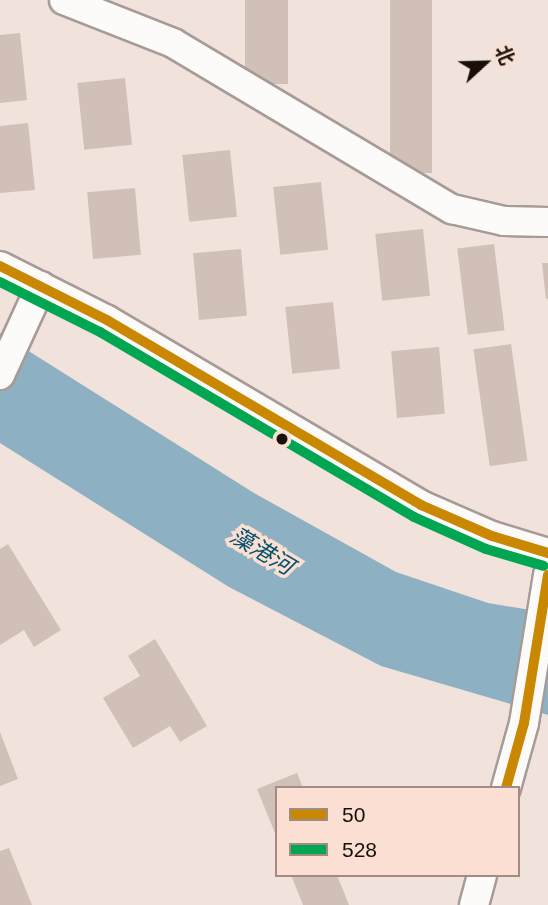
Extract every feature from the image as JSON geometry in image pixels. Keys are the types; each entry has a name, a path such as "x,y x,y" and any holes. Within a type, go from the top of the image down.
{"street":[{"path":"64,0 173,43 452,209 504,221 548,222"},
{"path":"0,266 107,320 421,505 492,536 548,553"},
{"path":"0,374 41,286"},
{"path":"507,786 524,723 546,584"},
{"path":"474,905 481,877"}],"water":[{"name":"藻港河","path":"0,333 254,493 396,572 488,603 548,613 548,715 381,666 229,587 0,443"}],"building":[{"path":"245,0 288,0 288,84 245,84"},
{"path":"390,0 432,0 432,173 390,173"},
{"path":"20,33 27,100 0,103 0,35"},
{"path":"125,78 132,145 84,150 77,83"},
{"path":"28,123 35,190 0,193 0,126"},
{"path":"230,150 237,217 189,222 182,155"},
{"path":"321,182 328,250 280,255 273,187"},
{"path":"135,188 141,255 93,259 87,192"},
{"path":"423,229 430,296 382,301 375,234"},
{"path":"494,244 505,330 468,335 457,249"},
{"path":"241,249 247,316 199,320 193,253"},
{"path":"542,263 548,263 548,299 546,299"},
{"path":"333,302 340,369 292,374 285,307"},
{"path":"511,344 527,461 490,466 473,349"},
{"path":"439,347 445,414 397,418 391,351"},
{"path":"8,544 61,630 34,647 24,630 0,645 0,549"},
{"path":"155,639 207,726 180,742 170,726 133,748 103,698 140,676 128,656"},
{"path":"0,732 18,779 0,786"},
{"path":"297,773 302,786 275,786 275,833 257,789"},
{"path":"9,848 32,905 0,905 0,851"},
{"path":"292,877 338,877 349,905 303,905"}],"transit line":[{"name":"50","path":"0,266 107,320 421,505 492,536 548,553"},
{"name":"528","path":"0,282 100,332 414,517 486,549 544,566"},
{"name":"50","path":"507,786 524,723 548,575"}]}
